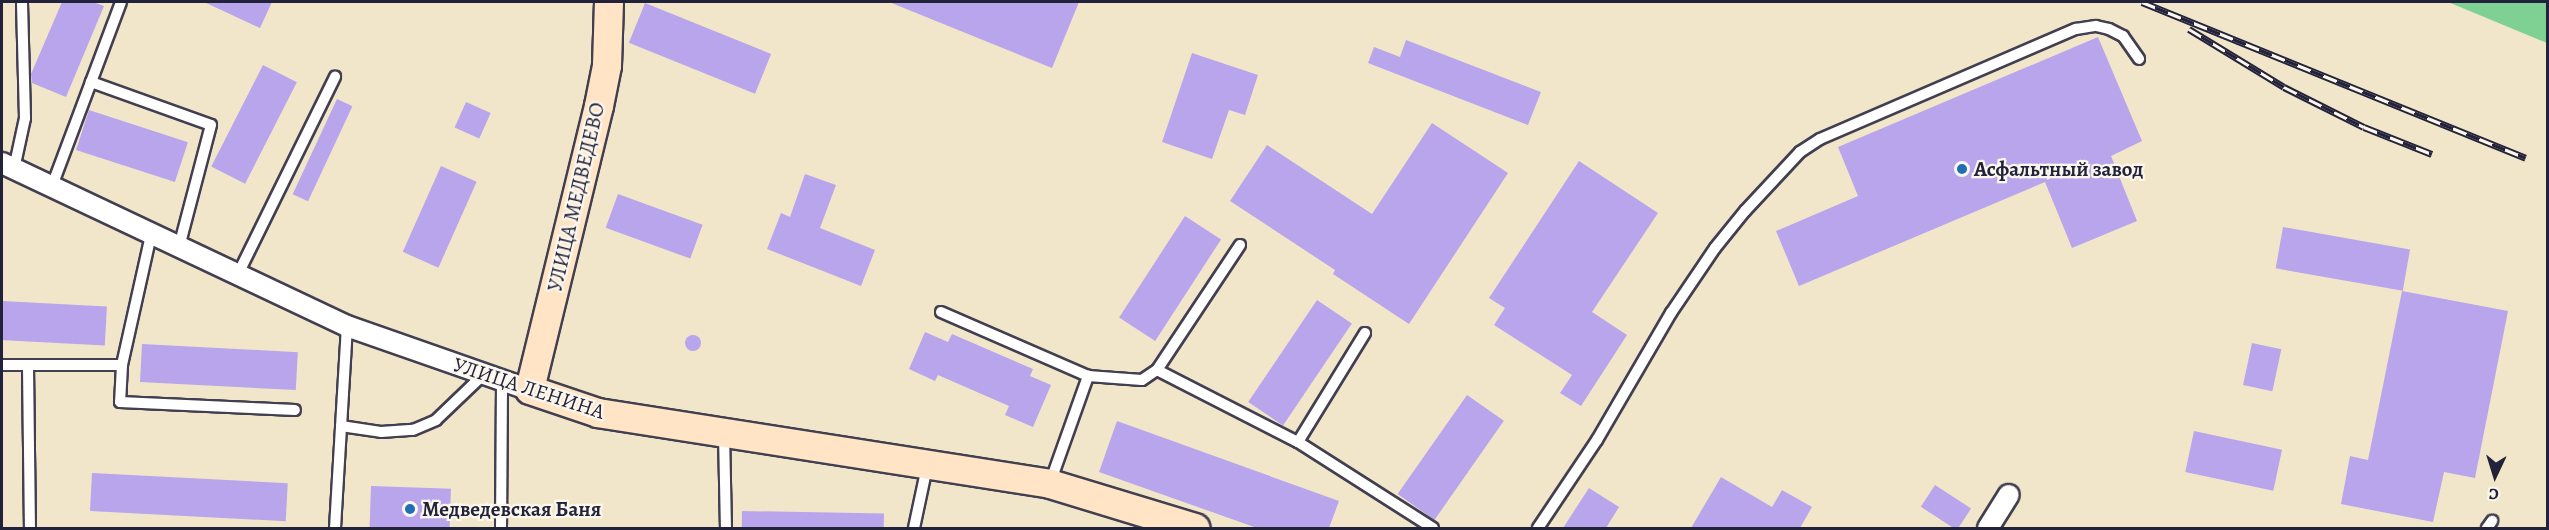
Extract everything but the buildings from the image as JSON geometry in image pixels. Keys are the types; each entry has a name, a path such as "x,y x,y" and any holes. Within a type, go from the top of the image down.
{"street":[{"name":"УЛИЦА МЕДВЕДЕВО","path":"530,390 599,106 607,66 609,2"},
{"name":"УЛИЦА ЛЕНИНА","path":"8,166 346,326 597,413 1050,484 1195,528"},
{"path":"1988,528 2009,495"}],"lane":[{"path":"8,166 25,118 22,2"},
{"path":"52,186 121,2"},
{"path":"1538,528 1597,440 1671,313 1715,248 1745,211 1800,152 1820,139 2076,29 2096,26 2109,29 2123,36 2139,59"},
{"path":"238,274 335,77"},
{"path":"92,82 211,125 179,247"},
{"path":"151,235 122,364 120,402 295,410"},
{"path":"941,312 1088,376 1142,380 1156,370 1240,245"},
{"path":"335,528 346,326"},
{"path":"1298,442 1365,333"},
{"path":"2,365 27,367 122,364"},
{"path":"27,367 30,528 35,528"},
{"path":"1156,370 1298,442 1433,528"},
{"path":"1050,484 1088,376"},
{"path":"341,426 381,432 413,430 436,420 493,377"},
{"path":"493,377 501,528"},
{"path":"724,434 726,528"},
{"path":"914,528 927,466"}],"green space":[{"path":"2448,2 2547,2 2547,43"}],"railway":[{"path":"2142,2 2526,158"},
{"path":"2189,29 2284,87 2364,127 2432,154"}],"place":[{"name":"Асфальтный завод","path":"1962,169"},
{"name":"Медведевская Баня","path":"410,509"}]}
